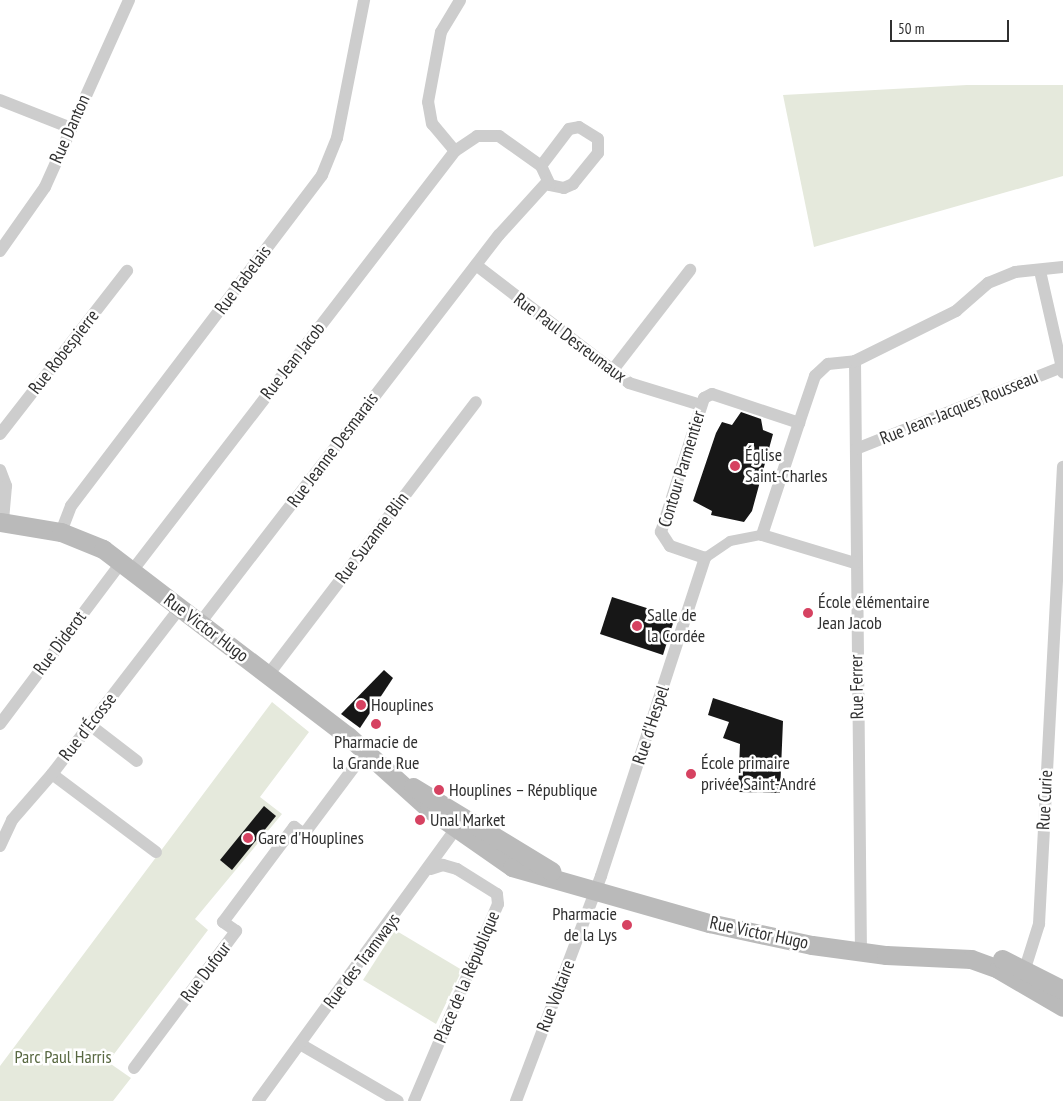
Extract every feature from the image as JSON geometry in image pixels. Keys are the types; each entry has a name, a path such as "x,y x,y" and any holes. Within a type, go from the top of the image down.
{"main road":[{"name":"Rue Victor Hugo","path":"1,522 62,532 94,543 268,675 393,775 460,824 574,883 709,923 861,953 949,956 984,962 1063,990"},
{"name":"Rue Victor Hugo","path":"1024,975 1063,1007"}],"street":[{"name":"Rue Danton","path":"0,251 39,197 129,0"},
{"name":"Rue Rabelais","path":"62,532 71,506 322,176 335,147 364,0"},
{"path":"455,151 432,124 428,102 441,32 460,0"},
{"path":"0,100 71,128"},
{"path":"574,127 584,129 600,144 598,153 573,184 564,188 547,182 541,166 574,127"},
{"name":"Rue Jean Jacob","path":"126,567 455,151 470,139 493,134 512,142 541,166"},
{"name":"Rue Jeanne Desmarais","path":"200,623 476,265 547,182"},
{"name":"Rue Paul Desreumaux","path":"476,265 632,385 701,405"},
{"path":"762,535 815,376 828,364 855,361 956,311 988,283 1024,269 1040,271 1063,267"},
{"path":"612,370 690,270"},
{"name":"Rue Robespierre","path":"0,434 127,271"},
{"path":"1040,271 1062,370"},
{"name":"Rue Ferrer","path":"855,361 855,564 861,953"},
{"name":"Rue Jean-Jacques Rousseau","path":"856,449 1062,370"},
{"name":"Contour Parmentier","path":"705,558 670,546 661,532 701,405 712,394 799,423"},
{"name":"Rue Suzanne Blin","path":"268,675 476,402"},
{"name":"Rue Curie","path":"1024,975 1039,924 1061,556 1063,467"},
{"path":"0,470 6,486 1,522"},
{"path":"705,558 723,544 762,535 855,564"},
{"name":"Rue d'Hespel","path":"596,891 705,558"},
{"name":"Rue Diderot","path":"0,724 126,567"},
{"name":"Rue d'Écosse","path":"0,846 12,820 52,774 180,608"},
{"path":"90,725 137,761"},
{"name":"Rue Dufour","path":"134,1068 236,931 224,922 294,827 304,834 366,752"},
{"path":"52,774 156,852"},
{"name":"Rue des Tramways","path":"258,1101 430,869 460,824"},
{"name":"Place de la République","path":"414,1101 498,904 496,894 457,868 444,865 430,869"},
{"name":"Rue Voltaire","path":"516,1101 596,891"},
{"path":"300,1044 398,1101"}],"green space":[{"path":"967,85 1063,85 1063,176 814,247 783,95"},
{"name":"Parc Paul Harris","path":"272,702 309,732 260,797 282,814 195,919 208,930 108,1062 131,1078 113,1101 0,1101 0,1066"},
{"path":"395,930 462,970 436,1024 363,980"}],"building":[{"name":"Église Saint-Charles","path":"741,412 761,419 763,430 773,434 752,511 744,522 711,515 712,511 693,501 716,433 722,422 732,425"},
{"name":"Salle de la Cordée","path":"612,597 675,617 663,655 600,634"},
{"name":"Houplines","path":"384,670 393,678 360,728 341,714"},
{"path":"713,698 783,721 780,793 738,792 740,744 723,738 729,722 708,715"},
{"name":"Gare d'Houplines","path":"264,806 276,816 232,870 220,860"}],"place":[{"name":"Église Saint-Charles","path":"735,466"},
{"name":"École élémentaire Jean Jacob","path":"808,613"},
{"name":"Salle de la Cordée","path":"637,626"},
{"name":"Houplines","path":"361,705"},
{"name":"Pharmacie de la Grande Rue","path":"376,724"},
{"name":"École primaire privée Saint-André","path":"691,774"},
{"name":"Houplines – République","path":"439,790"},
{"name":"Unal Market","path":"420,820"},
{"name":"Gare d'Houplines","path":"248,838"},
{"name":"Pharmacie de la Lys","path":"627,925"}]}
